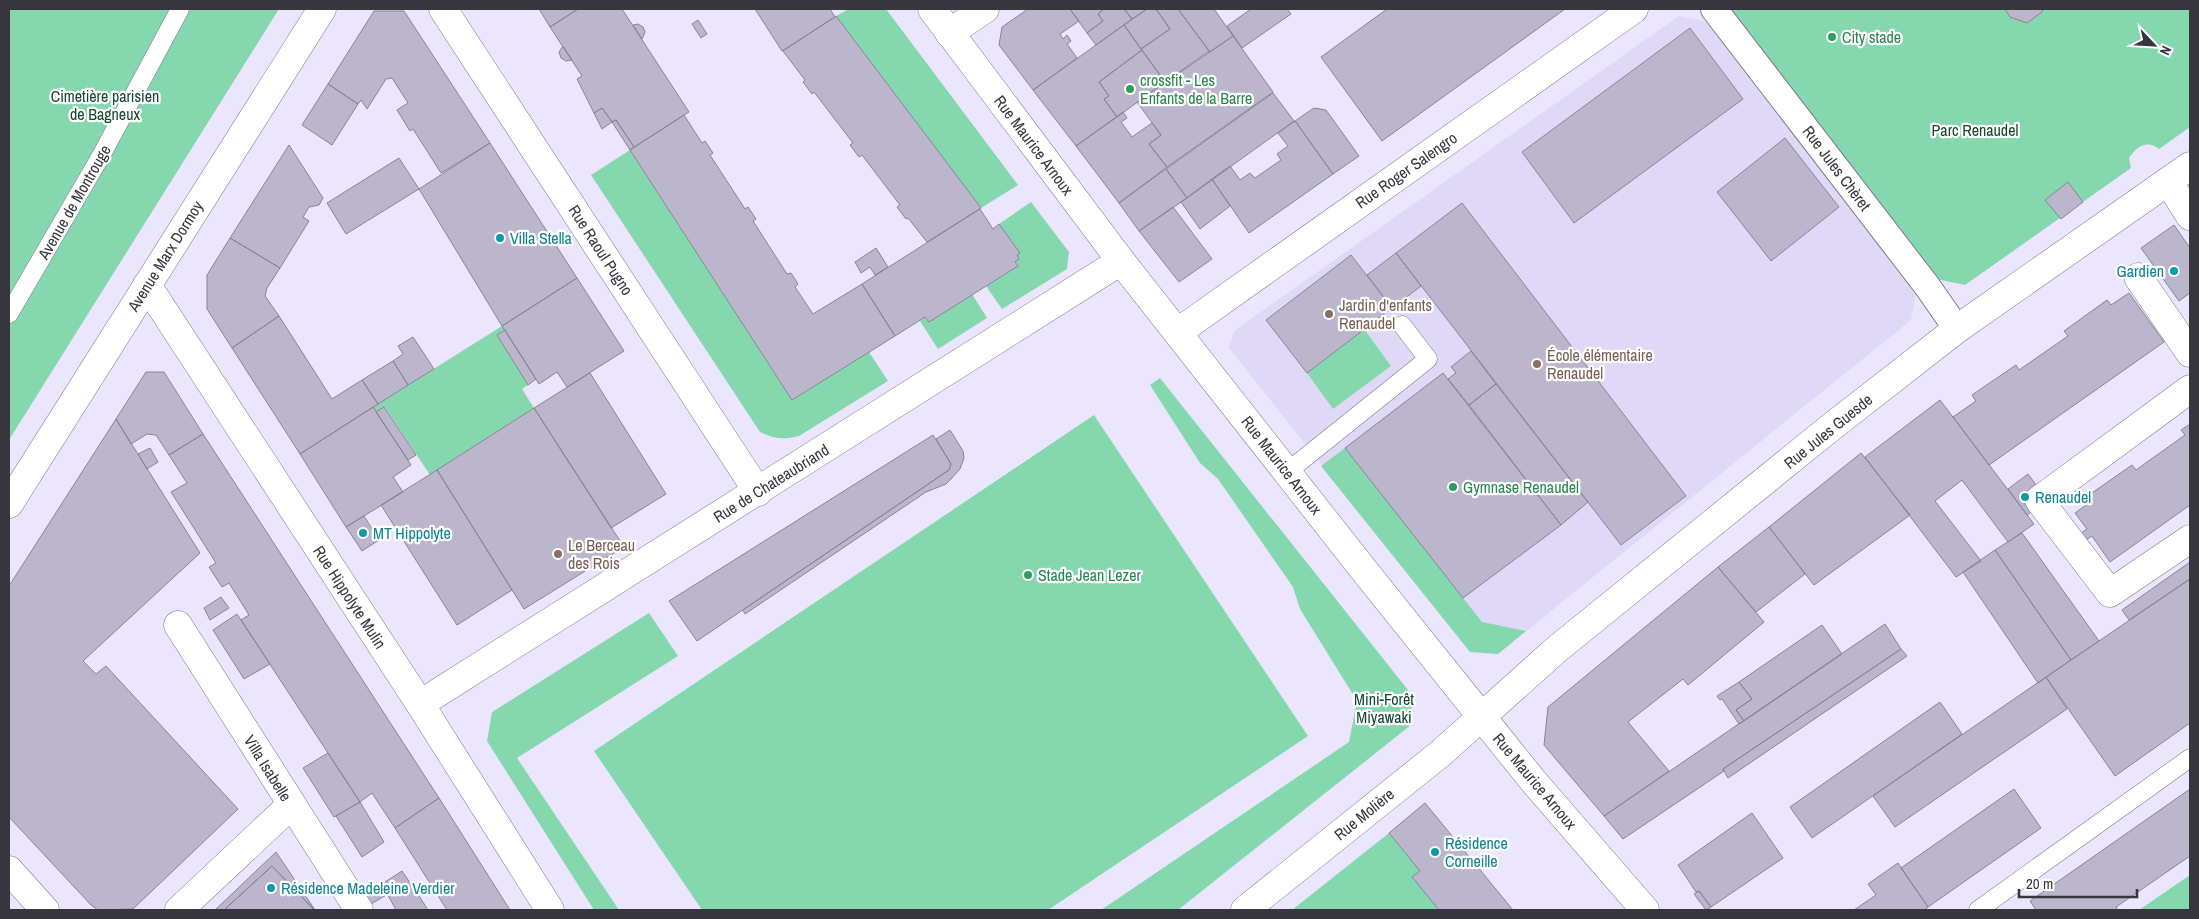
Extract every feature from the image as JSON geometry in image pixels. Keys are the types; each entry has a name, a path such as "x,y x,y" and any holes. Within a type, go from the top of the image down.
{"street":[{"name":"Avenue Marx Dormoy","path":"9,504 322,9"},
{"name":"Rue Raoul Pugno","path":"443,9 758,492"},
{"name":"Rue Maurice Arnoux","path":"932,9 1121,261 1287,472 1534,782 1645,910"},
{"path":"949,33 985,9"},
{"name":"Rue Roger Salengro","path":"1178,332 1634,9"},
{"name":"Rue Jules Chèret","path":"1714,9 1927,286 1957,329"},
{"name":"Rue Jules Guesde","path":"1482,716 1557,649 1957,329 2190,166"},
{"path":"2168,181 2190,216"},
{"name":"Rue de Chateaubriand","path":"420,704 1121,261"},
{"path":"2138,277 2190,352"},
{"name":"Rue Hippolyte Mulin","path":"147,285 420,704 550,910"},
{"path":"2190,389 2039,500 2110,593 2190,539"},
{"name":"Villa Isabelle","path":"178,626 359,910"},
{"name":"Rue Molière","path":"1245,910 1441,753 1482,716"},
{"path":"179,910 291,805"},
{"path":"9,870 45,910"}],"lane":[{"name":"Avenue de Montrouge","path":"9,314 102,154 180,9"},
{"path":"1287,472 1428,359 1402,326"},
{"path":"1978,910 2190,758"}],"shaded area":[{"path":"1679,16 1708,22 1916,294 1911,320 1498,654 1470,652 1229,348 1234,331"}],"green space":[{"name":"Cimetière parisien de Bagneux","path":"9,9 279,9 9,440"},
{"path":"849,9 886,9 1018,185 981,208 836,16"},
{"name":"Parc Renaudel","path":"1730,9 2190,9 2190,127 2159,149 2150,145 2138,148 2129,158 2131,168 1965,285 1936,279"},
{"path":"630,150 792,400 869,352 888,381 799,436 779,438 760,432 591,175"},
{"path":"1031,202 1069,252 1067,269 1002,309 986,286 1018,266 1015,262 1019,259 1017,255 1020,253 999,224"},
{"path":"972,294 987,318 938,349 920,321 925,317 929,322"},
{"path":"502,326 505,330 497,335 528,385 522,389 534,408 430,475 385,407 376,412 373,407"},
{"path":"1364,329 1391,366 1333,409 1307,373"},
{"name":"Mini-Forêt Miyawaki","path":"1160,378 1412,695 1411,725 1178,910 1101,910 1349,742 1357,701 1300,609 1293,587 1218,479 1200,463 1150,385"},
{"name":"Stade Jean Lezer","path":"1094,415 1308,736 1048,910 702,910 594,751"},
{"path":"1345,448 1482,622 1526,631 1498,654 1470,652 1321,466"},
{"path":"649,613 678,656 517,758 619,910 594,910 487,741 492,712"},
{"path":"1389,833 1420,871 1412,877 1439,910 1292,910"},
{"path":"2190,875 2190,910 2139,910"}],"building":[{"path":"539,9 578,9 550,27"},
{"path":"578,9 622,9 689,112 634,147 616,120 612,122 602,108 594,113 577,79 582,76 550,27"},
{"path":"755,9 830,9 835,17 782,51"},
{"path":"1028,9 1070,9 1079,21 1060,34 1063,39 1067,35 1071,41 1067,44 1077,58 1033,90 999,45 1002,27"},
{"path":"1070,9 1104,9 1098,14 1103,21 1087,33"},
{"path":"1104,9 1124,9 1132,19 1096,45 1087,33 1103,21 1098,14"},
{"path":"1124,9 1147,9 1132,19"},
{"path":"1147,9 1156,9 1170,29 1141,49 1124,25"},
{"path":"1156,9 1178,9 1209,51 1165,82 1141,49 1170,29"},
{"path":"1178,9 1214,9 1233,36 1210,52"},
{"path":"1251,9 1287,9 1291,14 1242,48 1227,26"},
{"path":"1387,9 1565,9 1382,141 1321,57"},
{"path":"2005,9 2043,9 2042,12 2027,23 2010,17"},
{"path":"374,11 404,11 490,143 441,173 413,129 410,131 397,110 408,103 392,78 386,79 367,109 361,100 358,104 328,84"},
{"path":"836,16 981,208 927,242 897,207 900,205 862,155 859,157 850,145 853,143 814,92 812,94 803,82 805,80 783,51"},
{"path":"698,20 707,34 701,38 692,24"},
{"path":"638,24 643,27 645,32 642,39 633,25"},
{"path":"1124,25 1142,50 1099,82 1109,96 1104,99 1117,117 1076,146 1033,90"},
{"path":"1690,28 1743,99 1574,223 1522,152"},
{"path":"1233,36 1273,92 1167,167 1149,144 1161,135 1137,102"},
{"path":"563,46 572,60 566,61 561,58 559,52"},
{"name":"crossfit - Les Enfants de la Barre","path":"1142,50 1165,82 1117,117 1104,99 1109,96 1099,82"},
{"path":"328,84 358,104 332,145 302,125"},
{"path":"1273,93 1294,121 1187,198 1166,169"},
{"path":"602,108 612,122 602,129 594,113"},
{"path":"1314,108 1326,110 1359,156 1333,174 1295,121"},
{"path":"1123,112 1127,118 1121,122 1132,137 1152,123 1161,135 1149,144 1167,167 1119,203 1076,146"},
{"path":"684,115 702,143 705,141 713,153 710,155 745,209 748,207 756,219 753,221 787,274 791,273 798,284 795,287 813,314 862,284 895,336 792,400 630,150"},
{"path":"616,120 634,147 630,150 612,122"},
{"path":"1295,121 1333,174 1249,233 1212,179 1230,166 1240,180 1250,173 1255,178 1281,160 1277,154 1288,146 1278,133"},
{"path":"1785,138 1839,207 1771,261 1717,192"},
{"name":"Villa Stella","path":"490,143 577,278 502,326 419,189"},
{"path":"289,145 323,198 319,205 309,207 303,217 309,221 280,268 230,238"},
{"path":"399,158 419,189 346,234 327,203"},
{"path":"1166,169 1187,198 1139,231 1119,203"},
{"path":"1212,179 1230,206 1200,229 1181,202"},
{"path":"2068,182 2083,202 2061,219 2045,200"},
{"path":"1462,203 1686,496 1621,545 1396,253"},
{"path":"1173,207 1212,259 1179,282 1139,231"},
{"path":"980,209 993,229 999,224 1020,253 1017,255 1019,259 1015,262 1018,266 929,322 925,317 895,336 862,284"},
{"name":"Gardien","path":"2174,225 2190,248 2190,293 2179,301 2141,248"},
{"path":"230,238 280,268 267,288 265,296 279,316 232,348 207,309 207,275"},
{"path":"876,248 888,267 875,275 870,267 861,273 855,262"},
{"path":"1396,253 1421,286 1392,308 1367,275"},
{"name":"Jardin d'enfants Renaudel","path":"1351,255 1392,308 1307,373 1266,320"},
{"path":"577,278 624,351 567,387 557,372 539,384 502,326"},
{"path":"2129,293 2164,342 1989,465 1953,417 1976,401 1972,395 2016,365 2019,370 2068,336 2064,331 2107,300 2111,305"},
{"path":"279,316 332,399 362,380 378,404 300,454 232,348"},
{"path":"505,330 536,379 528,385 497,335"},
{"path":"413,337 434,369 408,385 393,361 403,354 398,346"},
{"path":"1471,351 1496,384 1469,405 1448,379 1456,373 1451,367"},
{"path":"393,361 408,385 378,404 362,380"},
{"path":"146,372 164,372 203,434 169,455 156,435 147,434 131,444 116,419"},
{"path":"590,373 666,494 611,528 534,408"},
{"name":"Gymnase Renaudel","path":"1443,373 1561,525 1463,598 1345,448"},
{"path":"1496,384 1588,502 1561,525 1469,405"},
{"path":"1940,400 2034,524 2008,542 1962,480 1935,501 1981,561 1956,577 1865,457"},
{"path":"373,407 411,465 393,477 403,492 346,527 300,454"},
{"path":"384,407 416,455 408,460 376,412"},
{"path":"534,408 624,547 524,609 437,470"},
{"path":"116,419 200,553 83,661 96,674 106,666 238,809 133,909 98,910 91,905 9,817 9,586"},
{"path":"2190,424 2190,505 2110,562 2092,536 2086,540 2081,533 2087,529 2075,513 2093,500 2089,495 2132,465 2136,470 2185,435 2181,430"},
{"path":"950,430 963,451 964,458 960,469 946,484 926,492 745,614 743,610 949,470 951,464 936,439"},
{"path":"203,434 439,798 395,828 372,793 360,802 241,620 249,615 229,583 222,587 209,567 216,563 171,492 187,483 169,455"},
{"path":"933,435 951,464 949,470 697,641 669,601"},
{"path":"150,448 158,462 147,469 138,454"},
{"path":"1861,453 1910,515 1814,585 1769,527"},
{"path":"437,470 512,590 457,625 381,505"},
{"name":"Renaudel","path":"2028,474 2042,493 2036,508 2027,515 2008,489"},
{"name":"MT Hippolyte","path":"364,516 379,540 362,551 346,527"},
{"path":"1769,527 1805,574 1756,612 1718,567"},
{"path":"2022,533 2099,641 2071,660 1995,550"},
{"path":"1995,550 2071,660 2038,683 1963,572"},
{"path":"2190,562 2190,579 2129,620 2122,610"},
{"path":"1718,567 1764,622 1688,685 1683,679 1628,722 1669,771 1604,816 1544,745 1548,707"},
{"path":"2190,579 2190,723 2115,776 2046,677"},
{"path":"221,597 229,608 210,620 204,608"},
{"path":"237,614 270,664 244,679 213,630"},
{"path":"1885,624 1901,649 1723,769 1724,771 1623,839 1604,816"},
{"path":"1822,625 1842,654 1744,721 1736,710 1752,699 1739,682"},
{"path":"1901,649 1907,656 1728,778 1723,769"},
{"path":"2046,677 2067,709 1895,827 1873,796"},
{"path":"1739,682 1752,699 1736,710 1744,721 1739,724 1722,699 1720,700 1717,696"},
{"path":"1940,702 1962,734 1812,838 1790,807"},
{"path":"328,753 360,802 334,817 303,768"},
{"path":"2014,789 2041,828 1928,907 1901,868"},
{"path":"2190,789 2190,856 2116,907 2118,910 2036,910 2030,901"},
{"path":"439,798 510,910 447,910 395,828"},
{"path":"360,802 384,842 362,857 336,816"},
{"name":"Résidence Corneille","path":"1425,803 1513,910 1439,910 1412,877 1420,871 1389,833"},
{"path":"1752,813 1783,858 1711,907 1699,891 1696,892 1678,865"},
{"path":"276,852 315,910 272,866 224,910 215,910"},
{"path":"1898,863 1928,907 1924,910 1854,910 1876,895 1868,884"},
{"name":"Résidence Madeleine Verdier","path":"272,866 314,910 224,910"},
{"path":"402,871 428,910 396,910 382,884"},
{"path":"382,884 388,894 366,907 360,898"},
{"path":"1699,891 1711,907 1706,910 1694,894"}],"place":[{"name":"City stade","path":"1832,37"},
{"name":"crossfit - Les Enfants de la Barre","path":"1130,89"},
{"name":"Villa Stella","path":"500,238"},
{"name":"Gardien","path":"2174,271"},
{"name":"Jardin d'enfants Renaudel","path":"1329,314"},
{"name":"École élémentaire Renaudel","path":"1537,364"},
{"name":"Gymnase Renaudel","path":"1453,487"},
{"name":"Renaudel","path":"2025,497"},
{"name":"MT Hippolyte","path":"363,533"},
{"name":"Le Berceau des Rois","path":"558,554"},
{"name":"Stade Jean Lezer","path":"1028,575"},
{"name":"Résidence Corneille","path":"1435,852"},
{"name":"Résidence Madeleine Verdier","path":"271,888"}]}
